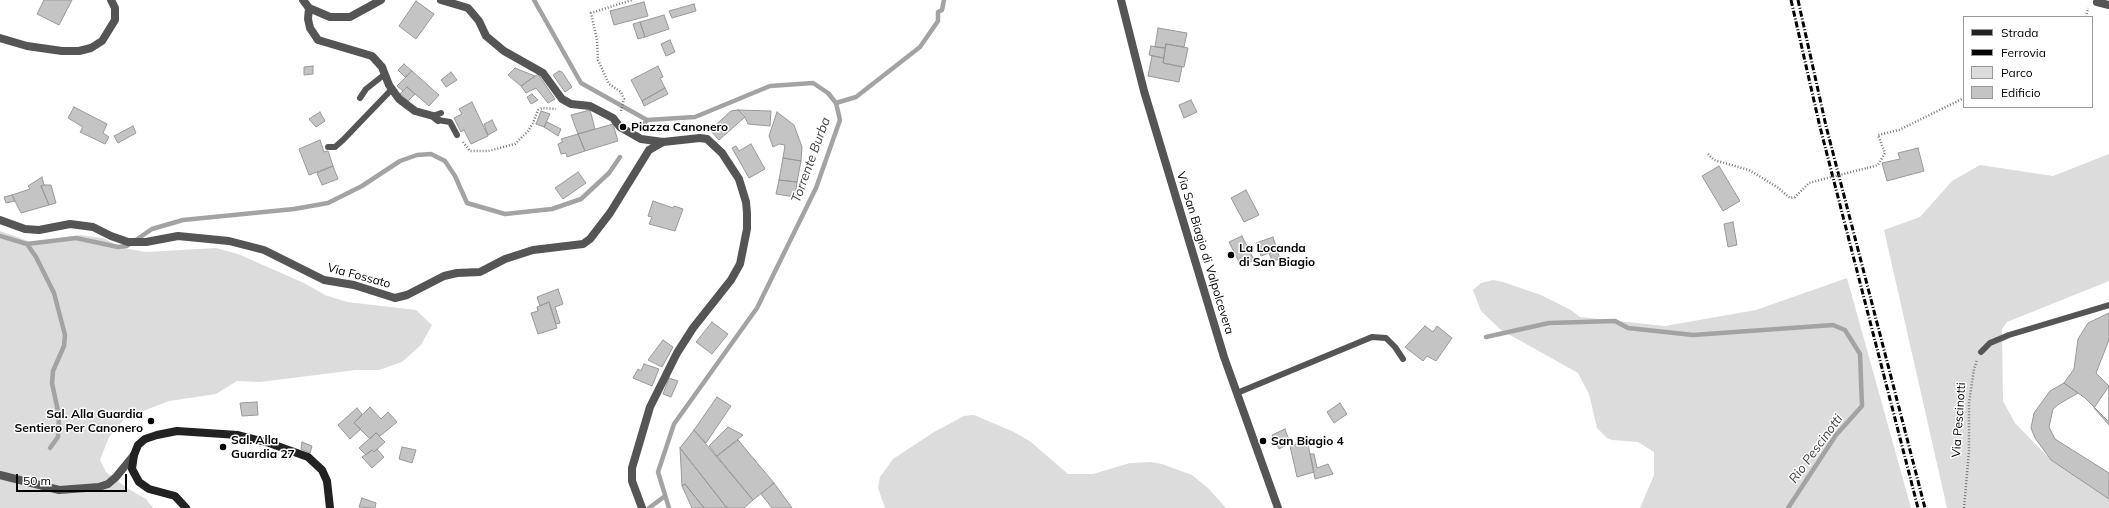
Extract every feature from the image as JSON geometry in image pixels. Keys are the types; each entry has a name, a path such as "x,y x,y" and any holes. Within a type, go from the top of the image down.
{"main road":[{"path":"186,508 175,496 149,489 139,482 132,469 134,455 138,445 145,440 157,435 177,432 238,435 268,443 308,457 317,464 327,481 330,508"}],"street":[{"path":"0,38 27,46 62,51 79,51 91,48 102,41 115,20 115,8 111,0"},
{"path":"303,0 309,8 330,17 350,17 381,0"},
{"path":"441,0 468,8 479,21 486,36 504,51 543,73 562,99 571,104 590,106 613,118 620,126 641,139 666,142 700,138 712,142 722,153 739,179 747,213 744,248 737,270 681,346 650,408 632,468 632,481 642,508"},
{"name":"Via San Biagio di Valpolcevera","path":"1121,0 1144,91 1224,356 1278,508"},
{"path":"2097,2 2109,5"},
{"path":"309,8 308,19 310,28 318,40 372,56 382,67 392,89 399,99 415,111 437,116"},
{"name":"Via Fossato","path":"0,220 25,229 39,230 70,224 93,226 111,236 128,242 146,242 178,236 229,241 264,250 324,280 354,285 396,298 407,295 444,276 457,273 480,272 505,260 533,250 584,244 590,239 610,213 649,150 666,142"},
{"path":"0,475 59,490 99,487 108,484 116,477 134,455"}],"lane":[{"path":"360,98 366,89 385,74"},
{"path":"328,147 335,147 343,140 392,89"},
{"path":"437,116 450,122 457,135"},
{"path":"1981,352 1990,343 2009,334 2109,305"},
{"path":"1237,393 1372,337 1386,338 1404,359"}],"path":[{"path":"624,98 621,92 609,84 598,60 597,40 591,13 632,0"},
{"path":"1708,154 1714,160 1749,170 1777,187 1790,198 1809,183 1878,165 1885,153 1878,135 1899,130 1963,98"},
{"path":"457,135 470,151 502,148 515,144 523,137 533,123 538,110 542,108 560,109 571,104"},
{"name":"Via Pescinotti","path":"1964,508 1969,451 1970,403 1974,369 1981,352"}],"green space":[{"path":"2109,154 2109,281 2007,322 2002,329 2003,401 2015,423 2051,460 2109,498 2109,508 1947,508 1884,230 1920,217 1952,181 1980,165 2053,176"},
{"path":"0,231 34,243 80,235 103,238 123,248 146,252 216,248 238,254 304,283 325,295 347,302 416,310 432,325 421,345 402,362 379,370 356,370 260,382 237,381 216,394 169,401 125,418 109,437 100,460 106,472 127,488 146,499 153,508 0,508"},
{"path":"1847,278 1911,508 1640,508 1654,475 1654,452 1638,442 1612,440 1607,438 1597,428 1589,394 1578,373 1501,330 1481,311 1473,290 1481,283 1493,280 1541,295 1571,310 1580,317 1665,326 1756,310"},
{"path":"974,415 1014,432 1031,442 1068,474 1093,474 1130,463 1151,462 1162,464 1192,475 1208,488 1226,508 885,508 878,488 880,477 893,459 934,432 964,416"}],"building":[{"path":"44,0 72,0 59,25 37,14"},
{"path":"416,1 434,14 416,39 399,26"},
{"path":"644,2 648,16 614,25 610,11"},
{"path":"694,4 696,11 672,18 669,11"},
{"path":"664,15 669,29 645,37 640,22"},
{"path":"640,22 645,37 638,39 633,24"},
{"path":"1158,28 1187,33 1184,47 1166,44 1165,48 1155,47"},
{"path":"670,40 675,52 666,56 661,44"},
{"path":"1166,44 1188,48 1184,67 1163,63"},
{"path":"1151,46 1165,48 1164,58 1149,55"},
{"path":"1152,56 1164,58 1163,63 1182,67 1179,82 1148,76"},
{"path":"404,64 412,71 405,77 398,70"},
{"path":"313,66 313,74 304,75 304,67"},
{"path":"658,66 663,77 660,78 665,88 642,101 631,80"},
{"path":"515,68 535,76 521,86 508,75"},
{"path":"412,71 439,95 429,106 407,87 403,91 397,86"},
{"path":"559,71 562,72 572,87 565,92 553,75"},
{"path":"451,72 457,80 446,87 441,80"},
{"path":"538,74 555,99 548,103 536,88 526,93 521,86"},
{"path":"407,87 415,94 408,101 400,94"},
{"path":"665,88 668,94 644,106 642,101"},
{"path":"532,94 538,100 531,104 527,97"},
{"path":"1191,100 1197,112 1184,118 1179,105"},
{"path":"472,102 488,136 471,144 464,130 461,132 454,118 462,114 459,109"},
{"path":"74,107 107,124 103,133 109,137 105,144 80,132 83,127 68,118"},
{"path":"590,110 595,129 578,134 571,115"},
{"path":"738,110 771,111 770,126 748,124 745,117"},
{"path":"738,110 745,117 719,140 710,130 731,111"},
{"path":"541,111 550,114 544,127 536,124"},
{"path":"320,112 325,121 316,127 309,119"},
{"path":"777,112 794,125 802,147 801,161 783,158 785,145 779,144 773,147 769,136"},
{"path":"492,120 497,130 488,135 484,124"},
{"path":"547,122 561,129 558,136 544,127"},
{"path":"613,124 618,141 585,151 578,134"},
{"path":"133,126 136,133 118,143 114,136"},
{"path":"578,134 585,151 567,157 566,153 561,154 558,144 563,142 561,139"},
{"path":"320,140 324,152 328,151 333,166 309,175 299,149"},
{"path":"751,144 765,169 749,178 732,148 736,146 739,151"},
{"path":"1918,148 1924,171 1887,181 1882,163 1900,159 1898,153"},
{"path":"783,158 801,161 797,182 779,180"},
{"path":"333,166 338,179 322,185 317,173"},
{"path":"1719,166 1740,201 1723,211 1702,176"},
{"path":"578,172 586,183 563,199 555,188"},
{"path":"42,177 44,185 41,186 49,205 21,213 12,195 30,189 28,186"},
{"path":"779,180 797,182 795,197 776,194"},
{"path":"51,185 56,203 49,205 41,186"},
{"path":"1246,190 1259,215 1244,222 1231,198"},
{"path":"12,195 15,201 6,203 4,197"},
{"path":"653,201 673,208 674,206 683,209 675,231 649,224 652,217 648,216"},
{"path":"1733,222 1737,245 1728,247 1724,224"},
{"path":"1242,236 1254,260 1241,266 1229,242"},
{"path":"1273,237 1280,259 1272,261 1269,253 1261,256 1256,243"},
{"path":"558,289 563,304 555,307 560,323 556,324 549,302 540,306 537,297"},
{"path":"549,302 557,328 538,334 531,313 538,311 537,307"},
{"path":"2109,313 2109,340 2096,373 2109,386 2109,422 2085,398 2064,383 2074,369 2078,339 2088,323"},
{"path":"712,322 728,334 712,354 696,342"},
{"path":"1425,326 1433,332 1437,326 1452,338 1436,361 1427,356 1423,361 1405,347"},
{"path":"663,340 673,347 662,367 648,360"},
{"path":"644,364 659,369 652,386 633,378 638,369 641,371"},
{"path":"669,378 678,381 671,397 663,394"},
{"path":"2064,383 2078,393 2053,409 2049,427 2055,439 2109,473 2109,499 2051,460 2035,438 2031,428 2034,413 2050,391"},
{"path":"2109,386 2109,425 2094,408"},
{"path":"717,397 731,406 706,443 694,430"},
{"path":"257,402 258,415 242,416 240,403"},
{"path":"1340,403 1347,414 1334,423 1327,412"},
{"path":"370,407 381,419 388,412 397,422 380,436 376,433 370,439 354,423"},
{"path":"357,408 362,414 354,423 361,429 350,439 338,425"},
{"path":"728,427 743,435 717,456 709,446"},
{"path":"1285,429 1290,443 1279,449 1272,435"},
{"path":"694,430 753,500 744,508 727,508 680,448"},
{"path":"376,433 385,442 374,452 372,450 366,455 359,448"},
{"path":"738,440 774,483 753,500 717,456"},
{"path":"1307,440 1314,472 1297,477 1290,446"},
{"path":"302,442 312,446 310,453 301,449"},
{"path":"402,447 416,450 412,463 399,459"},
{"path":"680,448 727,508 704,508 685,484 682,486"},
{"path":"377,449 384,457 372,468 362,457 372,450 374,452"},
{"path":"1310,454 1314,454 1317,468 1328,464 1333,474 1315,479"},
{"path":"774,483 792,508 772,508 761,494"},
{"path":"685,484 704,508 692,508 682,486"},
{"path":"362,498 376,503 375,508 359,507"}],"waterway":[{"name":"Torrente Burba","path":"534,0 581,83 647,120 695,117 770,86 813,83 828,93 836,103 840,120 816,188 757,308 674,424 658,472 669,508"},
{"path":"836,103 856,97 920,47 938,21 938,12 942,10 944,0"},
{"path":"641,128 647,120"},
{"path":"0,236 27,244 76,238 118,247 127,246 152,229 183,220 294,209 328,203 362,186 400,161 417,155 431,154 445,161 455,176 467,203 505,214 552,209 581,199 609,173 620,157"},
{"path":"27,244 36,257 54,293 65,335 64,346 53,371 52,383 59,416 58,437 50,448"},
{"name":"Rio Pescinotti","path":"1486,337 1549,323 1615,321 1628,328 1693,335 1833,325 1845,330 1860,354 1862,406 1836,435 1788,508"},
{"path":"649,508 665,496"}],"railway":[{"path":"1791,0 1820,127 1918,508"},
{"path":"1798,0 1826,126 1925,508"}],"place":[{"name":"Piazza Canonero","path":"623,127"},
{"name":"La Locanda di San Biagio","path":"1231,255"},
{"name":"Sal. Alla Guardia Sentiero Per Canonero","path":"151,421"},
{"name":"San Biagio 4","path":"1263,441"},
{"name":"Sal. Alla Guardia 27","path":"223,447"}]}
